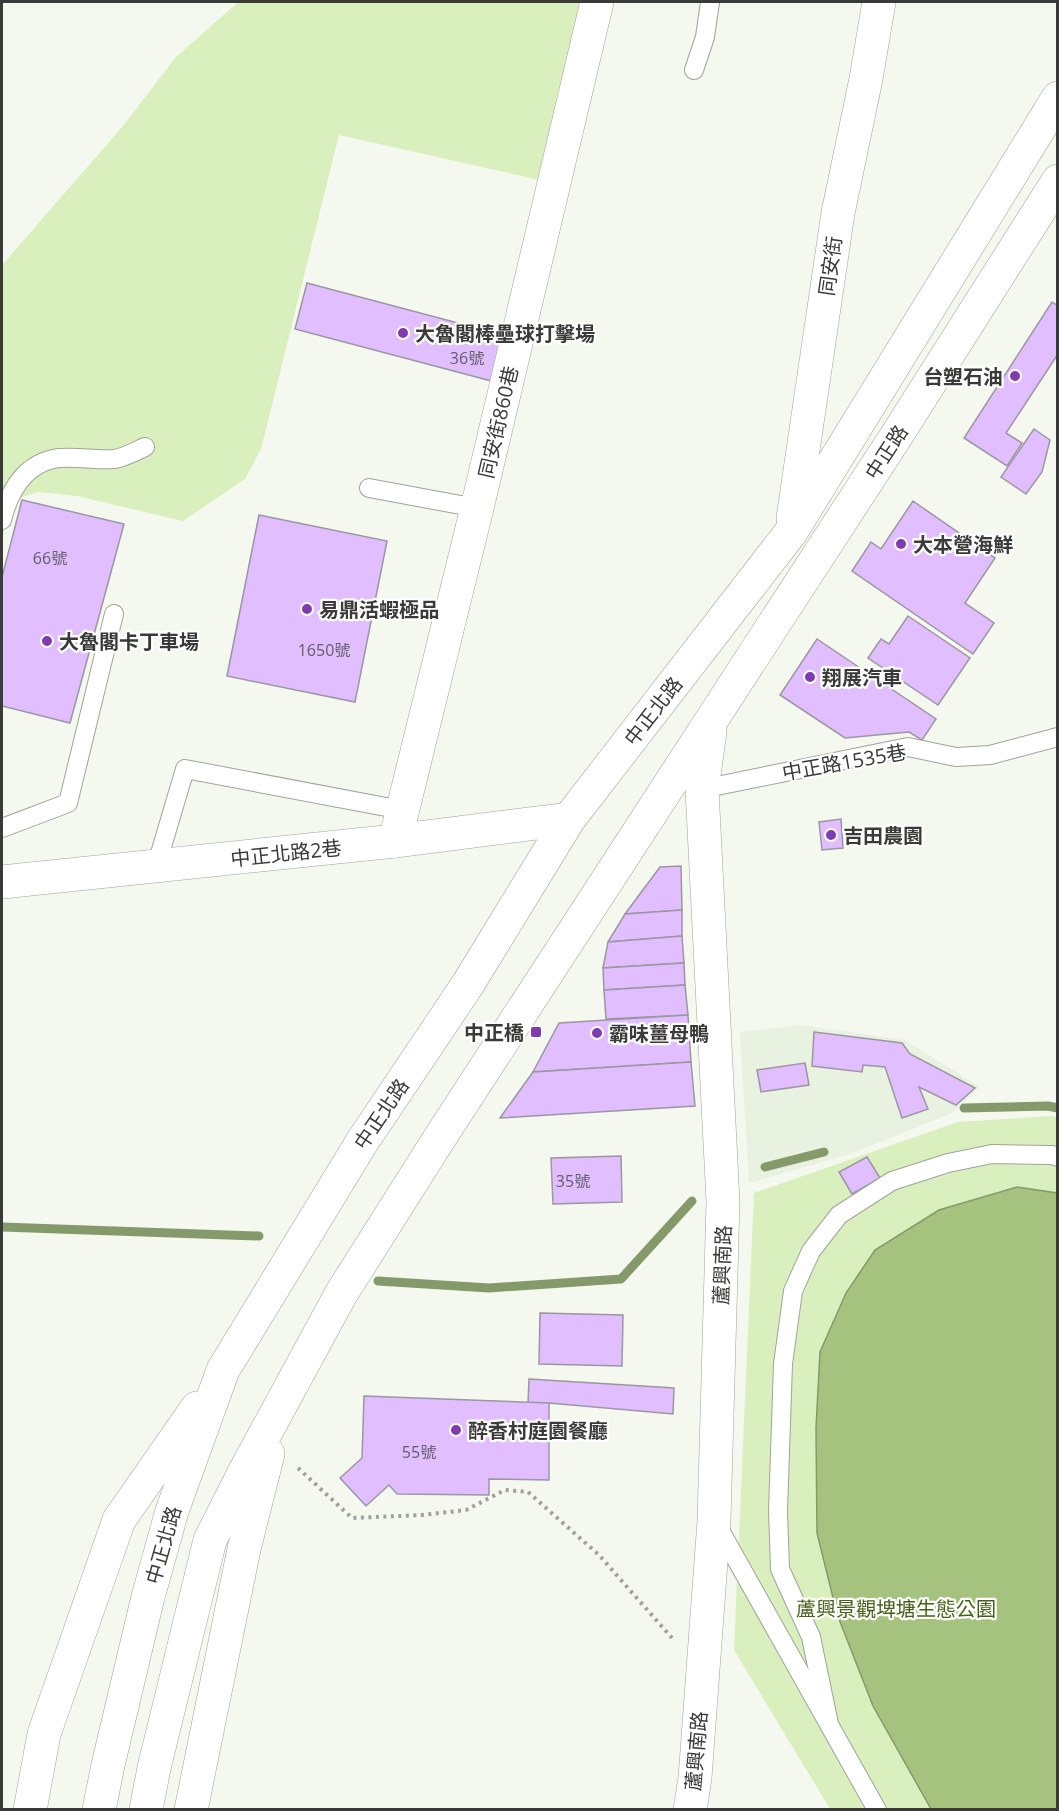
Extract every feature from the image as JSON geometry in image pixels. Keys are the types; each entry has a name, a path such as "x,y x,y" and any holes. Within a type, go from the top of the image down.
{"street":[{"name":"同安街860巷","path":"395,841 597,2"},
{"name":"同安街","path":"791,532 838,213 866,79 879,2"},
{"name":"中正路","path":"791,532 1058,98"},
{"name":"中正路","path":"712,722 1058,181"},
{"name":"中正北路","path":"99,1809 148,1597 172,1511 223,1370 362,1142 468,984 569,819 791,532"},
{"name":"蘆興南路","path":"690,1809 695,1778 714,1521 723,1202 702,789 712,722"},
{"path":"146,1809 210,1540 340,1294 712,722"},
{"name":"中正北路2巷","path":"2,882 395,841 569,819"},
{"path":"30,1809 44,1734 119,1520 223,1370"},
{"path":"191,1809 244,1549 280,1407"}],"lane":[{"path":"694,70 705,37 710,2"},
{"path":"2,520 7,501 20,478 34,466 54,459 117,459 145,447"},
{"path":"369,488 477,508"},
{"path":"2,828 68,803 114,615"},
{"name":"中正路1535巷","path":"702,789 908,747 956,757 990,755 1058,737"},
{"path":"156,867 185,769 402,810"},
{"path":"829,1724 811,1637 780,1569 778,1511 783,1364 793,1291 811,1251 839,1215 892,1181 948,1163 992,1155 1052,1155 1058,1158"},
{"path":"714,1521 878,1809"}],"path":[{"path":"296,1466 352,1518 422,1515 466,1510 505,1490 528,1492 599,1555 675,1641"}],"shaded area":[{"path":"801,1025 905,1040 980,1087 952,1113 853,1153 749,1183 740,1032"},
{"name":"蘆興景觀埤塘生態公園","path":"1017,1187 1057,1193 1057,1809 931,1809 873,1706 837,1614 817,1533 816,1428 820,1352 846,1293 875,1250 939,1210"}],"green space":[{"path":"238,2 582,2 544,181 339,135 261,449 245,479 183,521 77,496 38,492 13,500 2,539 2,265 123,126 175,58"},
{"name":"蘆興景觀埤塘生態公園","path":"1057,1117 1057,1809 830,1809 734,1650 754,1193 958,1122"}],"building":[{"name":"大魯閣棒壘球打擊場","path":"307,283 511,337 499,383 295,329"},
{"path":"1052,302 1058,306 1058,354 1006,433 1022,443 1007,466 964,438"},
{"path":"1034,429 1050,440 1042,472 1026,494 1001,477"},
{"name":"大魯閣卡丁車場","path":"22,500 124,524 70,723 2,706 2,577"},
{"path":"913,501 995,558 965,603 994,623 973,654 852,571 871,542 881,549"},
{"name":"易鼎活蝦極品","path":"259,515 387,541 355,702 227,676"},
{"path":"908,616 970,658 938,705 868,658 881,639 889,644"},
{"path":"817,639 936,719 922,740 909,732 845,738 780,695"},
{"name":"吉田農園","path":"841,819 843,848 822,850 819,822"},
{"path":"681,866 682,910 625,914 660,867"},
{"path":"682,910 682,936 608,942 625,914"},
{"path":"682,936 684,963 603,968 608,942"},
{"path":"684,963 685,985 604,990 603,968"},
{"path":"685,985 688,1015 606,1019 604,990"},
{"path":"688,1015 691,1062 533,1072 559,1023"},
{"path":"814,1032 902,1043 910,1054 975,1088 956,1105 919,1087 928,1109 902,1118 885,1067 863,1065 862,1072 812,1066"},
{"path":"691,1062 695,1106 500,1118 533,1072"},
{"path":"805,1063 809,1085 761,1092 757,1070"},
{"path":"621,1156 622,1202 553,1204 551,1158"},
{"path":"867,1157 880,1178 852,1194 839,1172"},
{"path":"540,1313 623,1315 622,1366 539,1364"},
{"path":"529,1379 674,1388 673,1414 528,1403"},
{"name":"醉香村庭園餐廳","path":"364,1396 549,1403 549,1480 489,1479 489,1495 397,1494 389,1485 366,1506 340,1478 362,1458"}],"waterway":[{"path":"964,1108 1048,1106 1058,1108"},
{"path":"765,1167 824,1152"},
{"path":"378,1281 489,1288 621,1279 692,1201"},
{"path":"2,1227 259,1236"}],"place":[{"name":"大魯閣棒壘球打擊場","path":"403,333"},
{"name":"台塑石油","path":"1015,376"},
{"name":"大本營海鮮","path":"901,544"},
{"name":"易鼎活蝦極品","path":"307,609"},
{"name":"大魯閣卡丁車場","path":"47,641"},
{"name":"翔展汽車","path":"810,677"},
{"name":"吉田農園","path":"831,835"},
{"name":"中正橋","path":"536,1032"},
{"name":"霸味薑母鴨","path":"597,1033"},
{"name":"醉香村庭園餐廳","path":"456,1430"}]}
